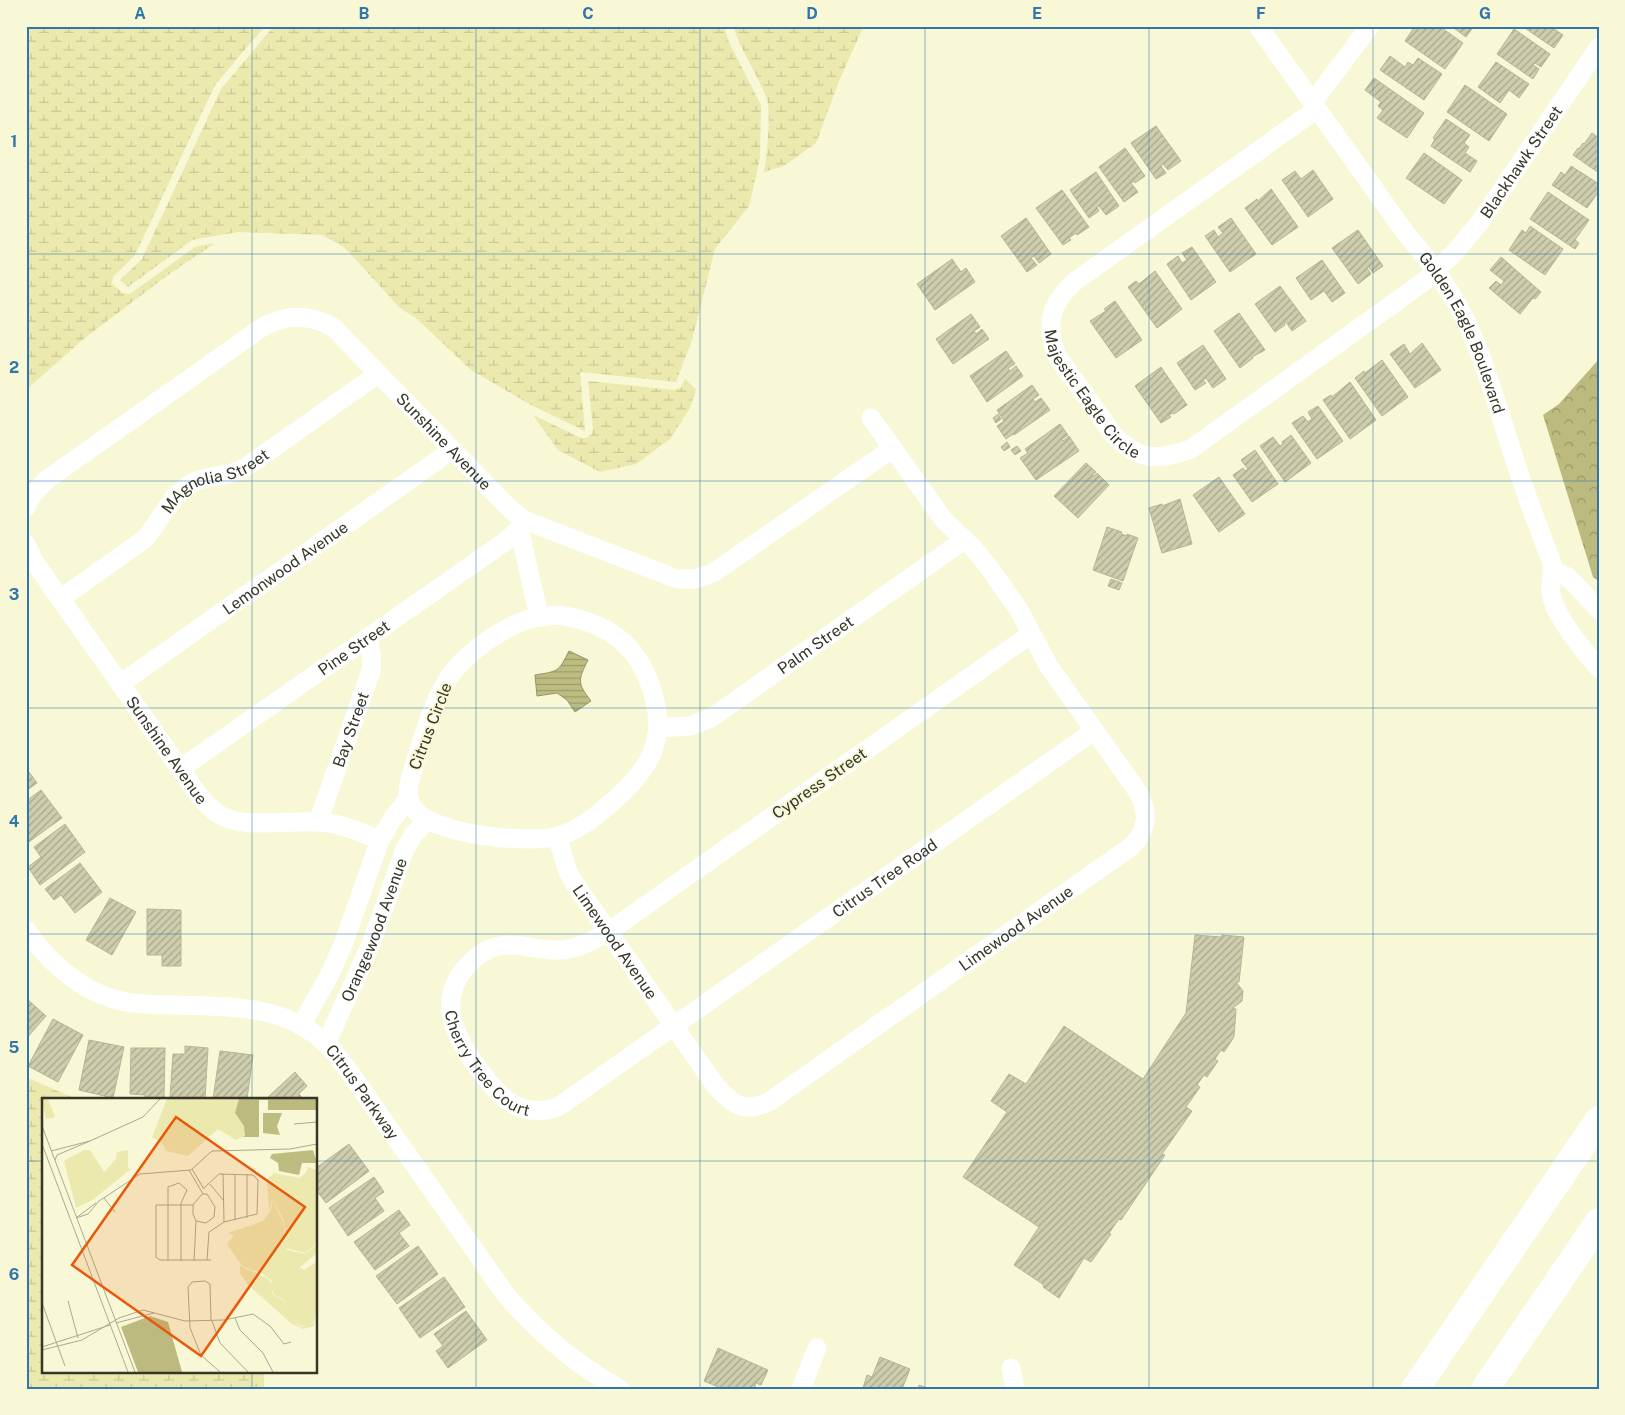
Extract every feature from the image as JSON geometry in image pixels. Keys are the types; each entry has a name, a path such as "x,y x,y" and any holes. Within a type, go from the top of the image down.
{"highway":[{"path":"1415,1389 1599,1120"},
{"path":"1485,1389 1599,1222"}],"street":[{"name":"Golden Eagle Boulevard","path":"1258,26 1461,311 1473,337 1516,467 1554,570 1551,582 1551,593 1554,603 1578,642 1599,668"},
{"path":"1315,106 1370,26"},
{"name":"Blackhawk Street","path":"1435,272 1480,222 1599,47"},
{"name":"Majestic Eagle Circle","path":"1315,106 1074,282 1056,302 1051,318 1050,330 1057,356 1113,434 1131,450 1142,455 1157,458 1172,456 1191,449 1416,288 1435,272"},
{"name":"Sunshine Avenue","path":"26,507 30,498 45,481 264,326 296,316 324,322 334,328 507,506 521,524 677,579 695,579 713,573 723,567 893,448"},
{"name":"MAgnolia Street","path":"60,599 146,538 174,498 190,484 198,480 236,472 246,467 378,374"},
{"name":"Limewood Avenue","path":"557,836 567,870 573,881 715,1084 732,1102 741,1107 751,1108 761,1106 778,1095 1132,846 1137,840 1146,826 1145,810 1142,801 1048,665 1019,610 981,556 949,526 871,418"},
{"name":"Lemonwood Avenue","path":"120,684 452,450"},
{"path":"521,524 539,616"},
{"name":"Pine Street","path":"180,769 506,541 521,524"},
{"name":"Palm Street","path":"659,728 690,726 711,718 964,540"},
{"name":"Sunshine Avenue","path":"26,544 33,560 200,797 221,816 245,822 318,822 346,826 380,840"},
{"path":"1554,570 1569,578 1599,610"},
{"name":"Citrus Circle","path":"539,616 576,617 594,623 612,633 627,646 638,660 655,695 659,728 655,747 647,763 627,790 586,822 557,836 541,839 500,838 454,829 427,820 413,807 409,798 410,776 436,702 452,674 463,661 492,638 524,621 539,616"},
{"name":"Cypress Street","path":"608,932 1031,634"},
{"name":"Bay Street","path":"318,822 371,671 371,648 367,638"},
{"name":"Citrus Tree Road","path":"674,1026 1094,731"},
{"path":"301,1026 330,974 350,928 380,840 393,818 409,798"},
{"name":"Orangewood Avenue","path":"326,1044 374,934 404,849 419,827 427,820"},
{"path":"350,928 374,934"},
{"name":"Citrus Parkway","path":"26,930 40,950 54,964 84,986 104,995 125,1002 144,1004 241,1007 258,1010 301,1026 326,1044 350,1073 506,1295 545,1336 566,1354 620,1389"},
{"name":"Cherry Tree Court","path":"608,932 583,944 565,949 546,949 527,945 498,946 487,950 467,966 459,975 454,987 451,1014 458,1038 475,1064 490,1085 509,1102 519,1108 549,1110 567,1102 674,1026"},
{"path":"801,1389 817,1348"},
{"path":"1011,1368 1015,1389"}],"green space":[{"path":"26,26 265,26 215,85 135,255 113,277 112,284 123,293 130,294 195,247 215,243 172,272 86,337 26,390"},
{"path":"274,26 724,26 729,42 761,105 760,158 749,206 715,249 692,340 676,382 580,372 585,431 531,405 471,370 417,319 400,308 344,247 322,235 238,232 192,240 128,287 120,280 142,259 221,89"},
{"path":"733,26 860,26 862,30 839,81 816,143 784,166 764,172 769,124 767,100 740,45"},
{"path":"1599,359 1599,581 1593,577 1543,415 1559,404"},
{"path":"685,379 696,389 690,408 670,439 636,464 600,472 558,450 533,415 581,438 586,438 592,434 593,429 588,381 674,390 681,388"},
{"path":"26,1077 74,1098 42,1098 42,1372 264,1372 264,1389 26,1389"}],"shaded area":[{"path":"569,651 588,660 580,681 583,690 591,701 575,712 567,700 557,693 537,696 535,675 556,670"}],"building":[{"path":"1415,26 1439,26 1463,43 1445,69 1405,41"},
{"path":"1451,26 1474,26 1466,37"},
{"path":"1522,26 1550,26 1563,35 1554,48"},
{"path":"1514,29 1550,54 1541,67 1535,63 1533,65 1539,69 1533,79 1497,54"},
{"path":"1390,56 1405,67 1408,62 1413,65 1418,58 1442,74 1424,100 1380,70"},
{"path":"1496,62 1529,84 1519,98 1509,90 1500,103 1478,87"},
{"path":"1374,78 1424,113 1407,138 1377,118 1383,110 1378,106 1381,102 1365,90"},
{"path":"1465,85 1507,114 1489,141 1447,112"},
{"path":"1446,119 1470,135 1464,143 1469,147 1465,153 1477,161 1470,172 1431,146 1435,139 1433,138"},
{"path":"1156,126 1181,161 1168,170 1163,164 1161,166 1166,173 1156,179 1131,143"},
{"path":"1592,133 1599,138 1599,173 1573,155"},
{"path":"1125,148 1145,176 1135,183 1134,181 1131,183 1138,192 1124,202 1099,167"},
{"path":"1424,153 1462,180 1444,204 1406,178"},
{"path":"1571,166 1599,184 1599,191 1587,208 1552,185 1561,172 1565,175"},
{"path":"1313,170 1333,199 1308,217 1282,180 1295,171 1301,179"},
{"path":"1096,172 1119,206 1106,215 1099,206 1097,207 1099,211 1089,218 1070,190"},
{"path":"1271,189 1298,227 1272,245 1245,208 1257,199 1258,201"},
{"path":"1062,190 1089,227 1077,235 1076,233 1069,238 1071,240 1063,245 1036,208"},
{"path":"1548,192 1589,220 1575,240 1579,243 1575,249 1530,219"},
{"path":"1026,218 1051,254 1039,263 1034,256 1031,258 1037,265 1027,272 1001,236"},
{"path":"1231,218 1256,254 1230,272 1205,236 1214,230 1218,237 1223,233 1218,227"},
{"path":"1530,226 1563,249 1545,275 1509,250 1522,230 1526,233"},
{"path":"1358,230 1383,266 1373,273 1369,267 1367,268 1371,274 1358,284 1332,248"},
{"path":"1192,247 1216,282 1191,300 1167,264 1178,256 1182,263 1187,260 1182,253"},
{"path":"1501,257 1541,292 1535,299 1533,298 1520,314 1489,288 1496,281 1501,285 1504,281 1490,270"},
{"path":"952,259 961,272 966,268 975,282 935,310 917,284"},
{"path":"1322,260 1345,293 1332,302 1324,291 1311,300 1296,278"},
{"path":"1155,271 1182,309 1157,328 1128,287 1136,281 1139,284"},
{"path":"1280,286 1306,321 1292,331 1286,322 1284,323 1285,325 1275,332 1255,304"},
{"path":"1115,301 1142,340 1116,358 1090,321 1106,311 1104,309"},
{"path":"1239,313 1265,350 1252,357 1240,368 1214,331"},
{"path":"971,314 980,327 974,331 976,334 982,329 989,339 953,364 936,339"},
{"path":"1422,343 1441,370 1415,388 1390,354 1404,344 1410,354"},
{"path":"1203,345 1226,379 1213,388 1206,378 1203,380 1206,383 1195,390 1177,363"},
{"path":"1006,351 1015,364 1008,368 1010,371 1016,366 1023,376 987,402 970,376"},
{"path":"1382,360 1408,397 1382,416 1355,378"},
{"path":"1161,367 1187,405 1174,414 1169,415 1171,417 1161,423 1135,386"},
{"path":"1350,382 1376,420 1350,439 1323,400 1331,395 1332,397"},
{"path":"1032,385 1039,395 1033,399 1035,402 1041,398 1050,410 1006,439 997,426 1004,421 997,410"},
{"path":"1318,406 1343,441 1317,459 1292,423 1303,416 1308,422 1312,419 1308,412"},
{"path":"998,414 1001,419 996,423 993,418"},
{"path":"1060,424 1068,435 1062,439 1063,441 1069,436 1079,451 1036,480 1020,458 1028,453 1025,449"},
{"path":"1291,435 1311,463 1285,482 1260,446 1273,437 1280,446"},
{"path":"1007,442 1010,447 1004,451 1001,447"},
{"path":"1017,446 1021,451 1015,455 1011,450"},
{"path":"1255,450 1278,484 1252,502 1233,475 1243,468 1245,471 1248,469 1241,460"},
{"path":"1086,463 1096,472 1092,475 1094,476 1097,473 1109,485 1078,518 1054,496"},
{"path":"1219,477 1245,514 1219,532 1193,495"},
{"path":"1180,499 1192,544 1162,553 1149,508 1162,504 1162,506"},
{"path":"1107,527 1122,532 1121,534 1138,538 1123,581 1093,570"},
{"path":"1111,579 1122,583 1119,590 1108,586"},
{"path":"26,768 37,783 26,791"},
{"path":"41,790 62,818 26,844 26,801"},
{"path":"65,824 85,852 40,885 28,867 41,857 34,847"},
{"path":"80,863 102,892 75,913 61,895 54,900 45,889"},
{"path":"110,898 136,912 112,955 86,940"},
{"path":"147,909 181,910 181,966 162,966 162,955 147,955"},
{"path":"1195,935 1244,937 1239,982 1236,982 1243,991 1242,1001 1233,1008 1236,1009 1234,1037 1224,1052 1221,1050 1215,1059 1218,1061 1207,1077 1204,1075 1197,1085 1200,1087 1186,1107 1192,1111 1162,1154 1165,1155 1121,1220 1119,1219 1109,1233 1111,1234 1091,1262 1084,1258 1059,1298 1043,1287 1044,1285 1014,1265 1039,1227 963,1177 1007,1112 991,1101 1009,1074 1026,1084 1064,1026 1143,1079 1186,1013"},
{"path":"26,998 46,1016 26,1039"},
{"path":"53,1019 83,1035 58,1082 28,1066"},
{"path":"89,1040 124,1047 113,1098 79,1090"},
{"path":"185,1046 208,1048 205,1098 170,1097 173,1054 185,1054"},
{"path":"131,1048 165,1048 164,1098 145,1098 145,1095 130,1094"},
{"path":"220,1051 253,1055 247,1098 213,1098"},
{"path":"295,1072 307,1086 299,1094 302,1098 267,1098"},
{"path":"349,1144 369,1171 326,1203 318,1193 318,1167"},
{"path":"374,1177 384,1192 375,1198 384,1211 348,1236 329,1208"},
{"path":"399,1210 410,1225 399,1233 409,1246 375,1270 354,1242"},
{"path":"418,1246 438,1274 397,1304 376,1276"},
{"path":"444,1277 465,1307 420,1338 399,1308"},
{"path":"466,1311 487,1340 448,1368 436,1351 443,1346 434,1334"},
{"path":"718,1348 768,1370 761,1385 756,1383 754,1389 723,1389 704,1381"},
{"path":"880,1357 910,1369 902,1389 863,1388 867,1375 872,1377"},
{"path":"919,1385 930,1389 918,1389"}]}
